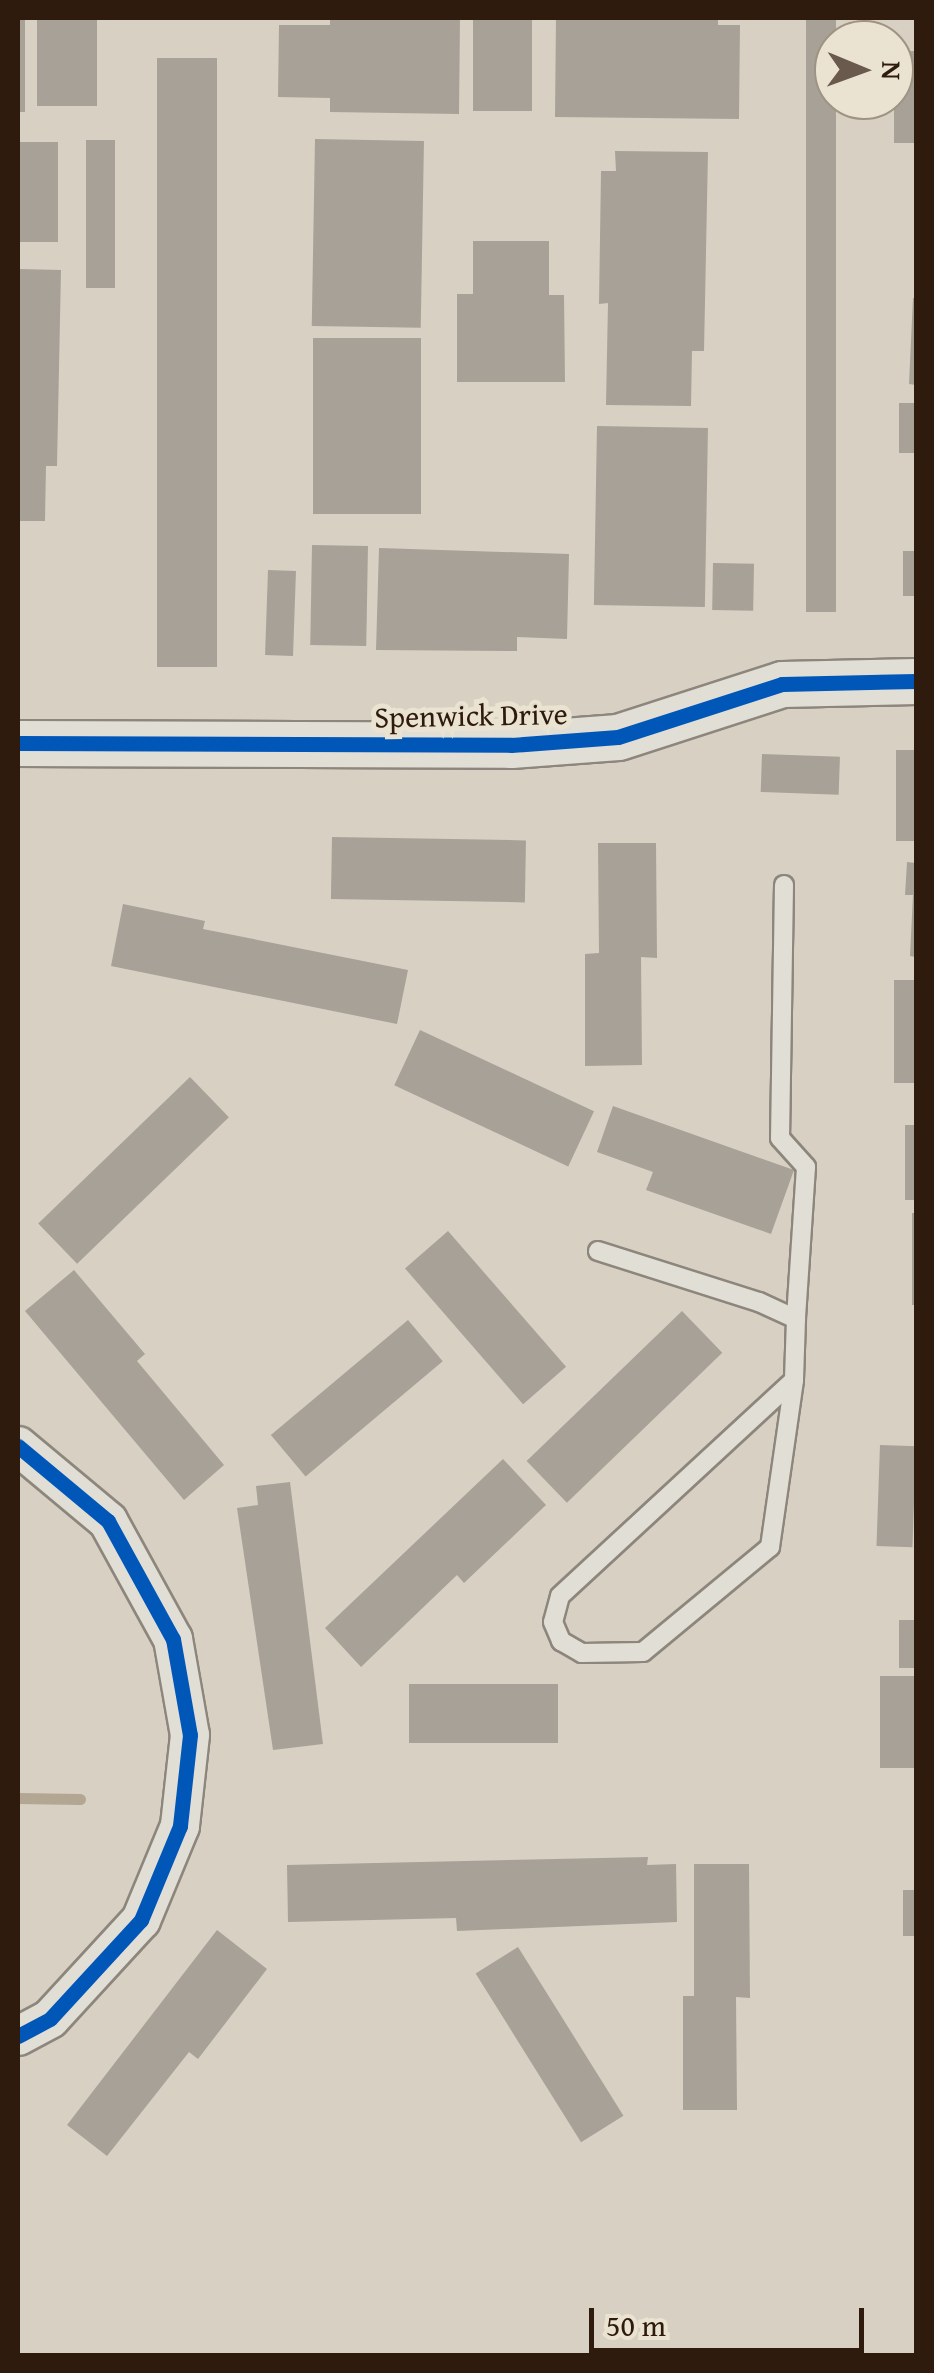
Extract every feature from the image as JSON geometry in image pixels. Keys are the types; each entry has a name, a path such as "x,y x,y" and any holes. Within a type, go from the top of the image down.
{"street":[{"name":"Spenwick Drive","path":"18,743 511,745 618,737 782,684 916,681"},
{"path":"18,1446 108,1521 173,1639 190,1735 180,1826 141,1920 50,2019 18,2036"}],"lane":[{"path":"784,885 780,1138 806,1167 794,1380 770,1546 643,1652 582,1653 561,1642 552,1622 560,1596 794,1380"},
{"path":"598,1251 759,1302 796,1319"}],"building":[{"path":"18,18 25,18 25,112 18,112"},
{"path":"37,18 97,18 97,106 37,106"},
{"path":"330,18 460,18 459,114 330,112 330,98 278,97 279,25 330,25"},
{"path":"473,18 532,18 532,111 473,111"},
{"path":"556,18 718,18 718,25 740,25 739,119 555,117"},
{"path":"806,18 836,18 814,20 814,120 836,120 836,612 806,612"},
{"path":"916,51 916,143 894,143 894,120 914,120"},
{"path":"157,58 217,58 217,667 157,667"},
{"path":"315,139 424,141 421,328 312,326"},
{"path":"86,140 115,140 115,288 86,288"},
{"path":"18,142 58,142 58,242 18,242"},
{"path":"615,151 708,152 704,351 692,351 691,406 606,405 608,303 599,304 601,171 616,171"},
{"path":"473,241 549,241 549,295 564,295 565,382 457,382 457,294 473,294"},
{"path":"18,269 61,270 57,466 46,466 45,521 18,521"},
{"path":"916,298 916,385 909,384"},
{"path":"313,338 421,338 421,514 313,514"},
{"path":"899,403 916,403 916,453 899,453"},
{"path":"597,426 708,428 705,607 594,605"},
{"path":"312,545 368,546 366,646 310,645"},
{"path":"379,548 569,554 567,639 517,637 517,651 376,650"},
{"path":"903,551 916,551 916,596 903,596"},
{"path":"713,563 754,564 753,611 712,610"},
{"path":"268,570 296,571 293,656 265,655"},
{"path":"896,750 916,750 916,841 896,841"},
{"path":"762,754 840,757 839,795 761,792"},
{"path":"332,837 526,840 525,902 331,899"},
{"path":"598,843 656,843 657,958 641,957 642,1065 585,1066 585,954 599,953"},
{"path":"907,862 916,863 916,957 910,956 913,895 905,895"},
{"path":"123,904 205,921 203,929 408,970 397,1024 111,966"},
{"path":"894,980 916,980 916,1083 894,1083"},
{"path":"420,1030 594,1111 568,1166 394,1085"},
{"path":"190,1077 229,1117 77,1264 38,1224"},
{"path":"613,1106 794,1170 771,1234 646,1190 653,1172 597,1152"},
{"path":"905,1125 916,1125 916,1200 905,1200"},
{"path":"912,1213 916,1213 916,1305 912,1305"},
{"path":"448,1231 566,1367 523,1404 405,1268"},
{"path":"74,1270 145,1354 137,1361 224,1465 184,1500 25,1311"},
{"path":"682,1311 722,1353 567,1503 527,1461"},
{"path":"408,1320 443,1361 306,1476 271,1435"},
{"path":"880,1445 916,1446 912,1547 876,1546"},
{"path":"503,1459 546,1505 464,1583 457,1575 361,1667 325,1628"},
{"path":"290,1482 323,1744 273,1750 237,1508 258,1505 256,1486"},
{"path":"899,1620 916,1620 916,1668 899,1668"},
{"path":"880,1676 916,1676 916,1768 880,1768"},
{"path":"409,1684 558,1684 558,1743 409,1743"},
{"path":"648,1857 647,1865 676,1864 677,1922 457,1931 456,1918 288,1922 287,1865"},
{"path":"694,1864 749,1864 750,1998 736,1997 737,2110 683,2110 683,1996 694,1996"},
{"path":"903,1890 916,1890 916,1936 903,1936"},
{"path":"217,1930 267,1969 198,2059 189,2052 107,2156 67,2125"},
{"path":"518,1947 623,2116 581,2142 476,1973"}],"waterway":[{"path":"18,1798 80,1799"}],"cycle path":[{"path":"18,743 511,745 618,737 782,684 916,681"},
{"path":"18,1446 108,1521 173,1639 190,1735 180,1826 141,1920 50,2019 18,2036"}]}
